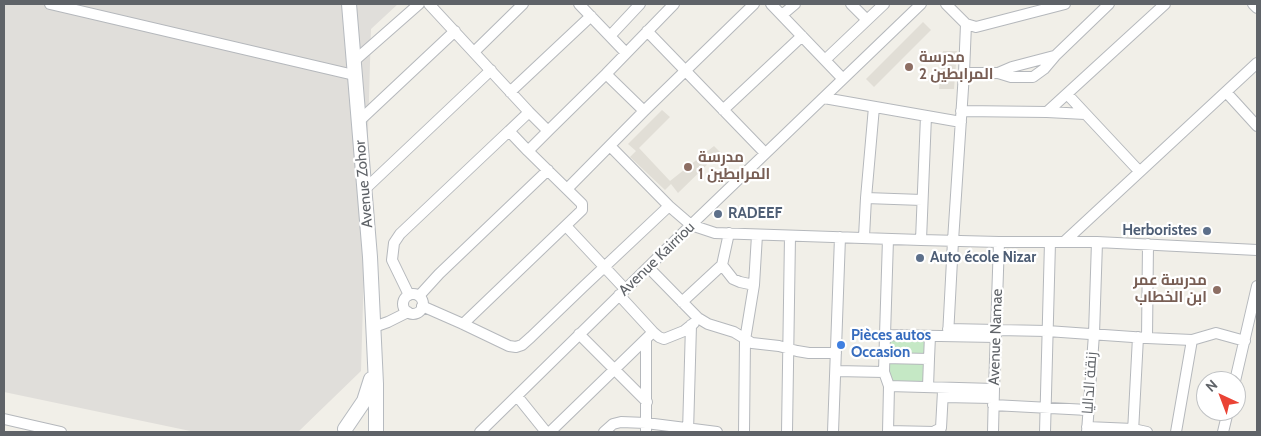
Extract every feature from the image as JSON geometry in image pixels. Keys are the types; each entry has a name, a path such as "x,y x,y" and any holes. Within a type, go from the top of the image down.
{"main road":[{"name":"Avenue Zohor","path":"349,4 370,257 374,327 375,432"},
{"name":"Avenue Zohor","path":"343,431 364,401 375,364"},
{"path":"343,431 352,425 360,424 375,432"}],"street":[{"path":"50,4 354,69 419,4"},
{"path":"429,4 548,131"},
{"path":"474,52 523,4"},
{"path":"579,4 626,53"},
{"path":"610,36 640,4"},
{"path":"528,150 674,4"},
{"path":"567,189 754,4"},
{"path":"770,4 843,79"},
{"path":"782,16 795,4"},
{"path":"851,4 867,20"},
{"path":"825,60 884,4"},
{"name":"Avenue Kairriou","path":"485,430 579,334 921,4"},
{"path":"946,4 966,24 976,27 1066,4"},
{"path":"964,73 998,73 1011,77 1033,77 1044,69 1054,56 1109,4"},
{"path":"1047,112 1165,4"},
{"path":"1253,4 1257,8"},
{"path":"510,92 591,16"},
{"path":"948,332 966,24"},
{"path":"358,122 455,31"},
{"path":"646,31 765,154"},
{"path":"724,110 802,36"},
{"path":"998,73 1012,67 1054,56"},
{"path":"1064,242 1257,63"},
{"path":"364,190 491,70"},
{"path":"606,74 644,111"},
{"path":"1226,92 1257,126"},
{"path":"1066,94 1139,171"},
{"path":"824,98 961,122"},
{"path":"864,237 874,107"},
{"path":"961,111 1085,114"},
{"path":"374,327 408,312 418,312 422,306 422,299 414,296 392,260 394,243 400,234 529,112"},
{"path":"921,240 926,116"},
{"path":"464,324 579,214 582,208 567,189 509,132"},
{"path":"610,146 669,206 691,225 715,233 953,241 1097,242 1257,250"},
{"path":"408,312 405,310 404,300 414,296 439,274 548,170"},
{"path":"866,198 922,200"},
{"path":"422,306 516,348 531,338 669,206"},
{"path":"566,226 605,266 622,292 659,337 664,339 676,335 694,322"},
{"path":"682,302 722,265 729,234"},
{"path":"744,432 746,340 754,285 757,235"},
{"path":"787,432 790,236"},
{"path":"833,432 840,237"},
{"path":"888,239 884,358 884,372 888,386 888,431 935,432 941,428 943,392"},
{"name":"Avenue Namae","path":"993,432 1000,242"},
{"path":"1046,432 1050,242"},
{"name":"زنقة الداليا","path":"1087,430 1094,334 1097,242"},
{"path":"1133,431 1143,338 1148,244"},
{"path":"722,265 733,278 740,282 754,285"},
{"path":"648,267 682,302 694,322 688,430"},
{"path":"1238,371 1257,286"},
{"path":"694,322 734,332 752,343 779,346 797,351 836,353"},
{"path":"885,335 930,336 948,332 1047,331 1192,340 1216,333 1245,341"},
{"path":"550,432 654,332"},
{"path":"579,334 646,402"},
{"path":"928,387 930,336"},
{"path":"646,339 646,428"},
{"path":"1176,432 1192,340"},
{"path":"884,358 929,359"},
{"path":"836,371 884,372"},
{"path":"888,386 928,387 943,392 994,397 1046,408 1088,410"},
{"path":"517,396 546,432"},
{"path":"4,419 61,432"},
{"path":"604,432 613,424 621,422 646,428 717,432"},
{"path":"1087,430 1147,432"}],"shaded area":[{"path":"4,4 398,4 371,29 361,371 298,432 195,432 4,392"},
{"path":"923,22 931,30 874,87 866,79"},
{"path":"943,51 957,51 954,89 939,89"},
{"path":"662,110 670,117 639,148 670,181 714,146 720,152 678,193 671,184 665,190 630,157 636,151 628,144"}],"green space":[{"path":"885,335 930,336 928,387 889,386"}],"place":[{"name":"مدرسة المرابطين 2","path":"909,67"},
{"name":"مدرسة المرابطين 1","path":"688,167"},
{"name":"RADEEF","path":"718,214"},
{"name":"Herboristes","path":"1207,231"},
{"name":"Auto école Nizar","path":"920,258"},
{"name":"مدرسة عمر ابن الخطاب","path":"1217,290"},
{"name":"Pièces autos Occasion","path":"841,345"}]}
